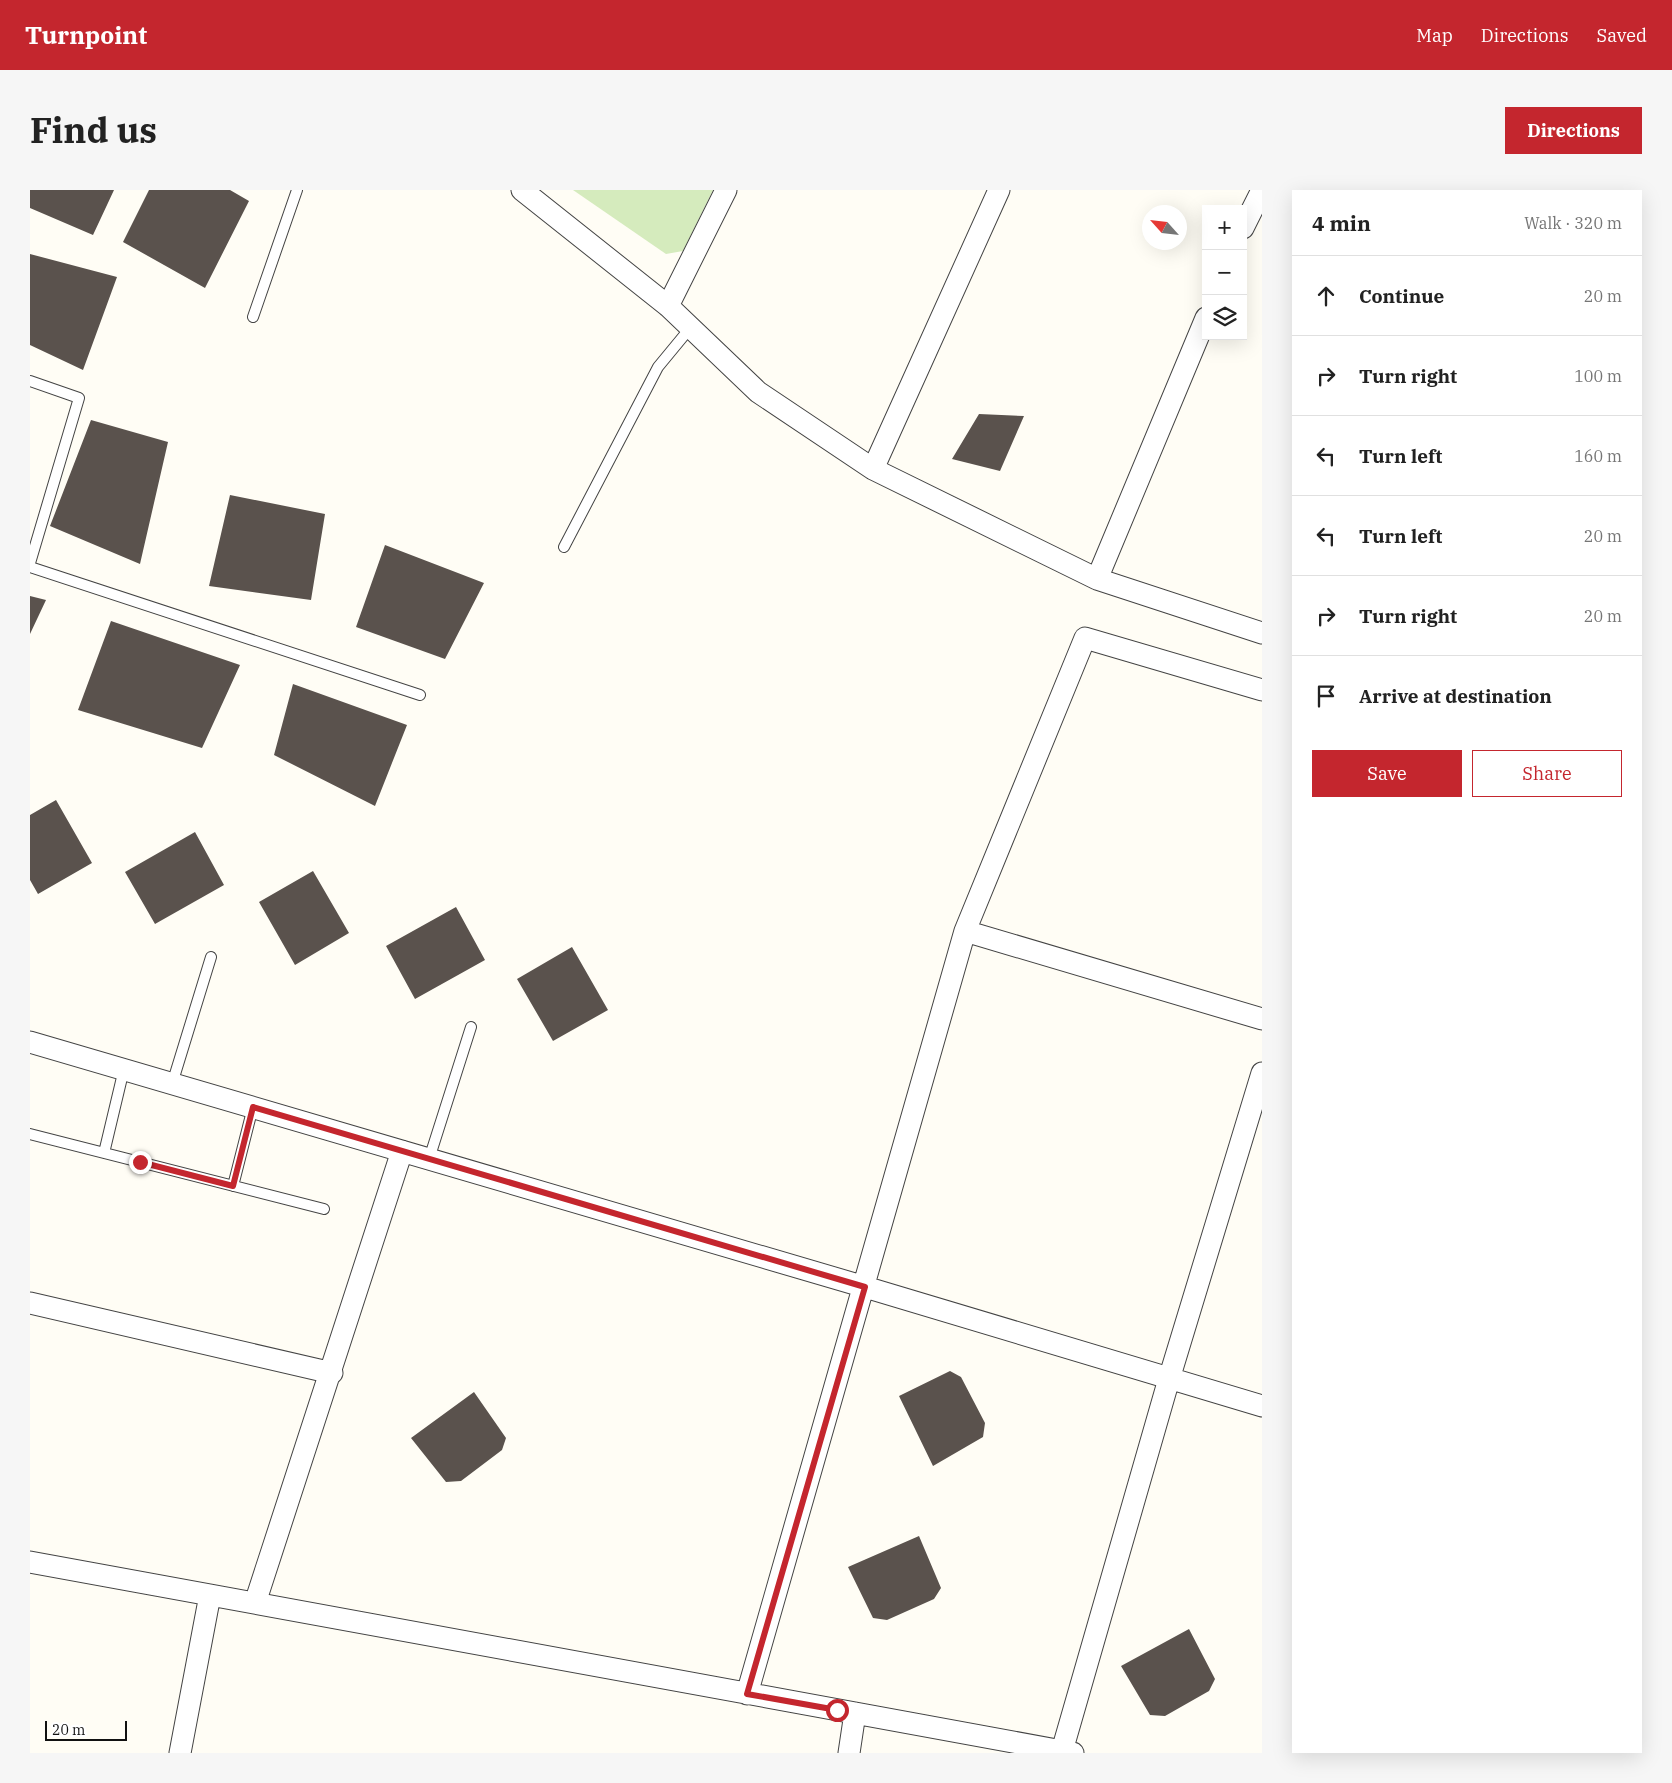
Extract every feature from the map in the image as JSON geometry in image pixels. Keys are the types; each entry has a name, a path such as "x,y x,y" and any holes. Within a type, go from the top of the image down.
{"street":[{"path":"522,190 668,306 758,392 873,469 1097,579 1262,633"},
{"path":"668,306 726,190"},
{"path":"873,469 999,190"},
{"path":"1247,220 1262,190"},
{"path":"1097,579 1202,328"},
{"path":"747,1694 865,1287 965,931 1084,638 1262,690"},
{"path":"965,931 1262,1018"},
{"path":"30,1042 865,1287 1262,1406"},
{"path":"30,1562 1068,1752 1169,1378 1262,1074"},
{"path":"255,1603 332,1373 402,1151"},
{"path":"30,1303 332,1373"},
{"path":"180,1753 210,1595"},
{"path":"849,1753 855,1713"}],"lane":[{"path":"253,317 297,190"},
{"path":"564,547 658,367 690,327"},
{"path":"30,381 79,398 30,565 420,695"},
{"path":"172,1084 211,958"},
{"path":"429,1159 471,1027"},
{"path":"104,1153 124,1069"},
{"path":"233,1186 253,1107"},
{"path":"30,1134 324,1209"}],"green space":[{"path":"573,190 713,190 683,251 666,254"}],"building":[{"path":"30,190 114,190 93,235 30,208"},
{"path":"149,190 230,190 249,201 205,288 123,242"},
{"path":"30,254 117,277 83,370 30,345"},
{"path":"979,414 1024,416 1000,471 952,459"},
{"path":"91,420 168,442 140,564 50,526"},
{"path":"230,495 325,514 311,600 209,586"},
{"path":"385,545 484,583 445,659 356,627"},
{"path":"30,596 46,600 30,634"},
{"path":"111,621 240,665 202,748 78,710"},
{"path":"293,684 407,725 375,806 274,755"},
{"path":"56,800 92,863 38,894 30,880 30,815"},
{"path":"195,832 224,885 155,924 125,872"},
{"path":"313,871 349,933 295,965 259,902"},
{"path":"456,907 485,960 415,999 386,946"},
{"path":"572,947 608,1010 553,1041 517,979"},
{"path":"950,1371 961,1377 985,1423 983,1437 933,1466 899,1396"},
{"path":"474,1392 506,1438 502,1450 461,1481 446,1482 411,1438"},
{"path":"919,1536 941,1588 934,1599 887,1620 873,1618 848,1567"},
{"path":"1189,1629 1215,1679 1209,1691 1165,1716 1150,1715 1121,1666"}],"route":[{"path":"140,1162 233,1186 253,1107 865,1287 747,1694 837,1710"}]}
